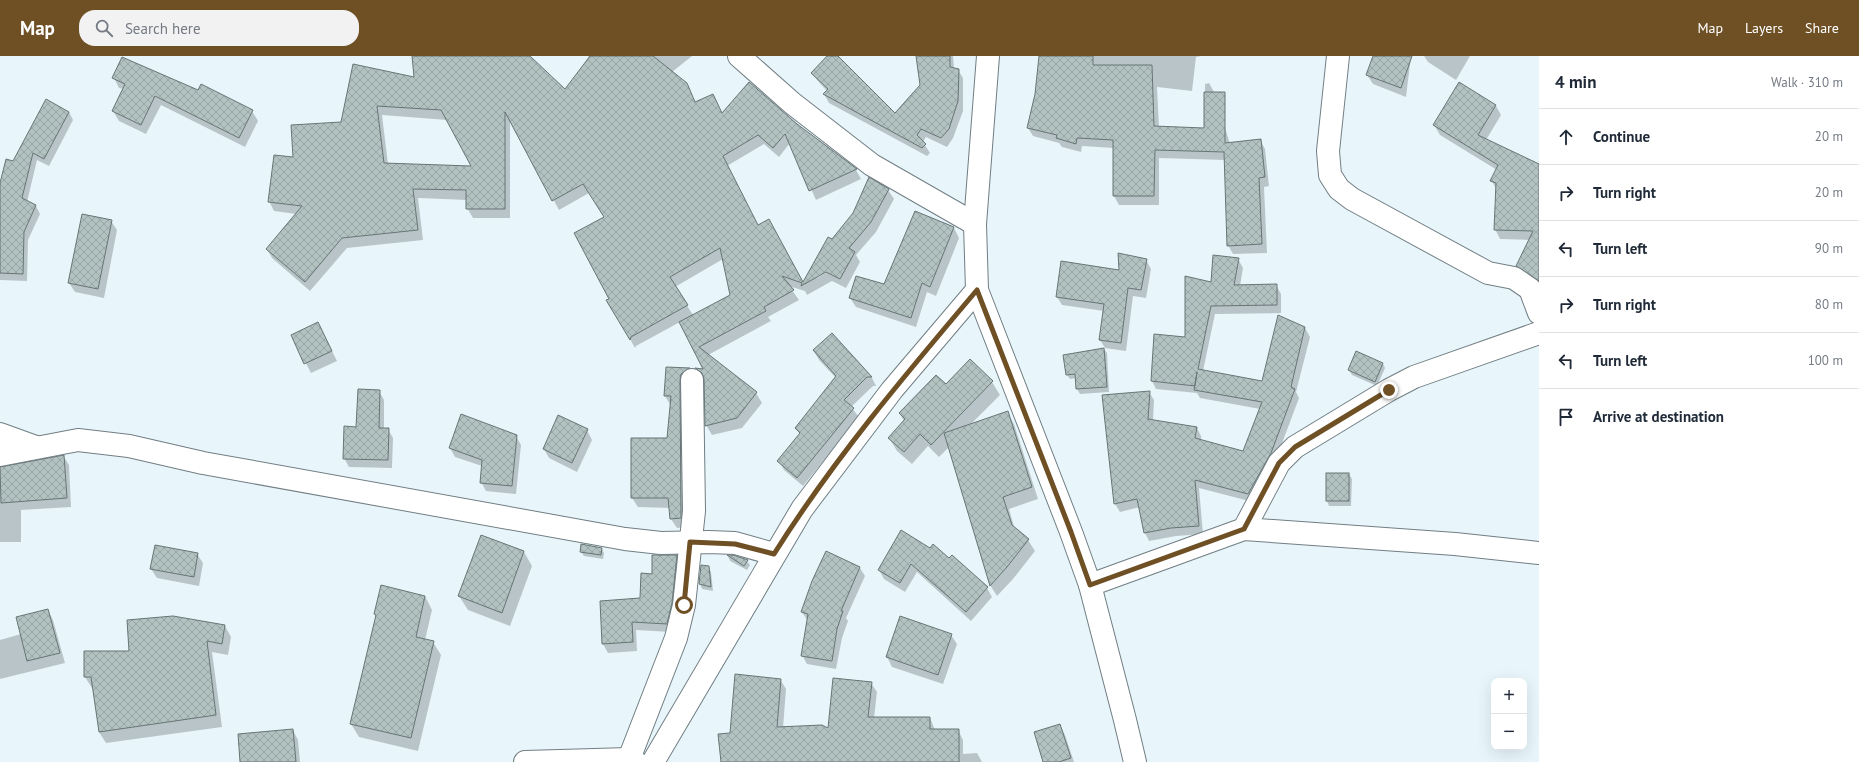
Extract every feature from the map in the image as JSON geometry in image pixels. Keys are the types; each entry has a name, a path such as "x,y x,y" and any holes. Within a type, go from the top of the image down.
{"street":[{"path":"988,56 975,224 977,290 1071,532 1090,585 1135,762"},
{"path":"1338,56 1328,151 1330,175 1339,188 1352,199 1488,273 1514,278 1530,289 1539,313"},
{"path":"748,58 792,103 872,165 975,224"},
{"path":"653,762 742,612 774,554 802,509 892,390 977,290"},
{"path":"1244,529 1279,463 1295,447 1389,390 1414,377 1539,333"},
{"path":"525,762 632,760 676,638 684,605 694,511 692,380"},
{"path":"0,434 36,447"},
{"path":"0,455 78,440 129,446 203,462 625,539 661,543 690,542 735,544 774,554"},
{"path":"1090,585 1244,529 1455,544 1539,553"}],"building":[{"path":"412,56 530,56 565,89 590,56 653,56 687,83 695,102 713,94 722,113 749,82 797,124 857,169 809,191 785,134 773,148 758,135 723,156 758,225 769,219 803,282 828,237 832,239 853,213 869,177 889,189 871,222 849,248 855,252 840,279 826,272 801,286 802,283 782,276 794,290 764,307 766,311 699,347 757,392 737,418 705,426 704,379 702,373 695,368 703,369 679,322 730,295 720,248 670,277 688,305 631,337 630,340 606,300 609,299 574,233 604,217 583,184 552,201 505,112 505,209 466,209 466,190 413,189 418,230 342,238 305,282 266,249 302,206 268,202 274,155 293,157 291,125 341,122 353,64 414,77","holes":["377,106 441,110 471,166 384,163"]},
{"path":"827,56 838,56 895,113 920,85 916,56 950,56 950,67 959,69 958,101 949,129 941,138 921,129 917,135 926,144 922,148 823,94 828,89 811,73"},
{"path":"1039,56 1093,56 1093,65 1152,65 1154,126 1204,128 1204,92 1225,92 1225,143 1261,139 1265,177 1259,178 1262,244 1227,246 1224,152 1155,150 1154,196 1113,196 1113,140 1077,138 1076,144 1056,138 1057,135 1027,128 1035,94"},
{"path":"1373,56 1412,56 1401,88 1366,75"},
{"path":"122,57 198,90 201,84 253,110 239,138 155,96 141,125 112,111 125,84 112,78"},
{"path":"1459,82 1496,105 1478,135 1539,164 1539,281 1516,266 1533,231 1494,230 1496,183 1490,181 1498,165 1433,125"},
{"path":"46,99 69,112 44,159 33,153 22,198 36,205 24,232 23,274 0,273 0,183 6,159 13,161"},
{"path":"915,211 954,227 930,287 922,283 911,318 849,298 856,276 884,284"},
{"path":"82,214 112,220 98,289 68,283"},
{"path":"1118,253 1147,259 1141,290 1128,288 1121,343 1099,340 1104,304 1056,297 1061,261 1119,270"},
{"path":"1213,255 1239,258 1234,285 1277,284 1277,305 1211,306 1198,369 1262,381 1278,315 1305,327 1291,387 1295,389 1271,453 1248,494 1195,480 1199,526 1171,528 1144,533 1137,499 1114,504 1102,395 1150,391 1148,419 1197,427 1195,438 1243,451 1262,402 1194,390 1195,386 1151,381 1154,334 1185,337 1185,276 1211,282"},
{"path":"318,322 332,351 304,364 291,335"},
{"path":"832,333 872,377 867,377 844,400 854,408 797,478 777,461 800,433 795,428 836,376 813,350"},
{"path":"1104,348 1107,387 1076,389 1075,374 1066,375 1063,355"},
{"path":"1356,351 1383,363 1375,382 1348,370"},
{"path":"970,359 993,381 931,445 920,434 904,452 888,438 905,419 899,413 936,375 946,384"},
{"path":"666,367 690,368 681,374 680,380 681,518 670,519 668,498 631,498 631,438 667,438 671,396 664,396"},
{"path":"358,389 380,390 379,428 389,428 388,460 343,459 344,426 356,427"},
{"path":"1008,411 1032,487 1003,497 1012,525 1029,539 990,586 944,433"},
{"path":"461,414 517,435 512,486 480,483 482,460 449,448"},
{"path":"558,415 588,429 572,463 543,449"},
{"path":"64,455 67,498 1,503 0,467"},
{"path":"1326,473 1349,473 1349,501 1326,501"},
{"path":"901,530 930,548 933,544 949,558 952,555 988,587 966,612 911,564 900,583 878,570"},
{"path":"481,535 524,551 502,613 458,596"},
{"path":"581,544 602,548 601,555 580,552"},
{"path":"155,545 198,553 194,577 150,569"},
{"path":"826,551 860,567 841,611 843,611 837,629 832,661 801,656 808,614 801,612 812,581"},
{"path":"652,555 677,555 672,603 667,624 632,622 633,642 602,644 600,601 640,598 641,573 652,574"},
{"path":"727,555 733,555 748,560 744,566"},
{"path":"701,565 709,566 711,587 699,584"},
{"path":"381,585 425,596 416,637 434,641 411,738 350,724 376,615 374,614"},
{"path":"48,609 60,653 27,661 16,617"},
{"path":"173,616 225,625 222,644 207,641 216,715 99,732 91,677 84,677 84,651 129,651 127,620"},
{"path":"900,616 952,634 938,675 886,657"},
{"path":"735,674 781,679 777,727 822,725 828,728 833,678 872,682 868,717 930,717 930,729 959,729 959,762 721,762 718,734 730,733"},
{"path":"1060,724 1071,758 1059,762 1043,762 1034,732"},
{"path":"293,729 296,762 240,762 238,734"}],"route":[{"path":"684,605 690,542 735,544 774,554 802,509 892,390 977,290 1071,532 1090,585 1244,529 1279,463 1295,447 1389,390"}]}
